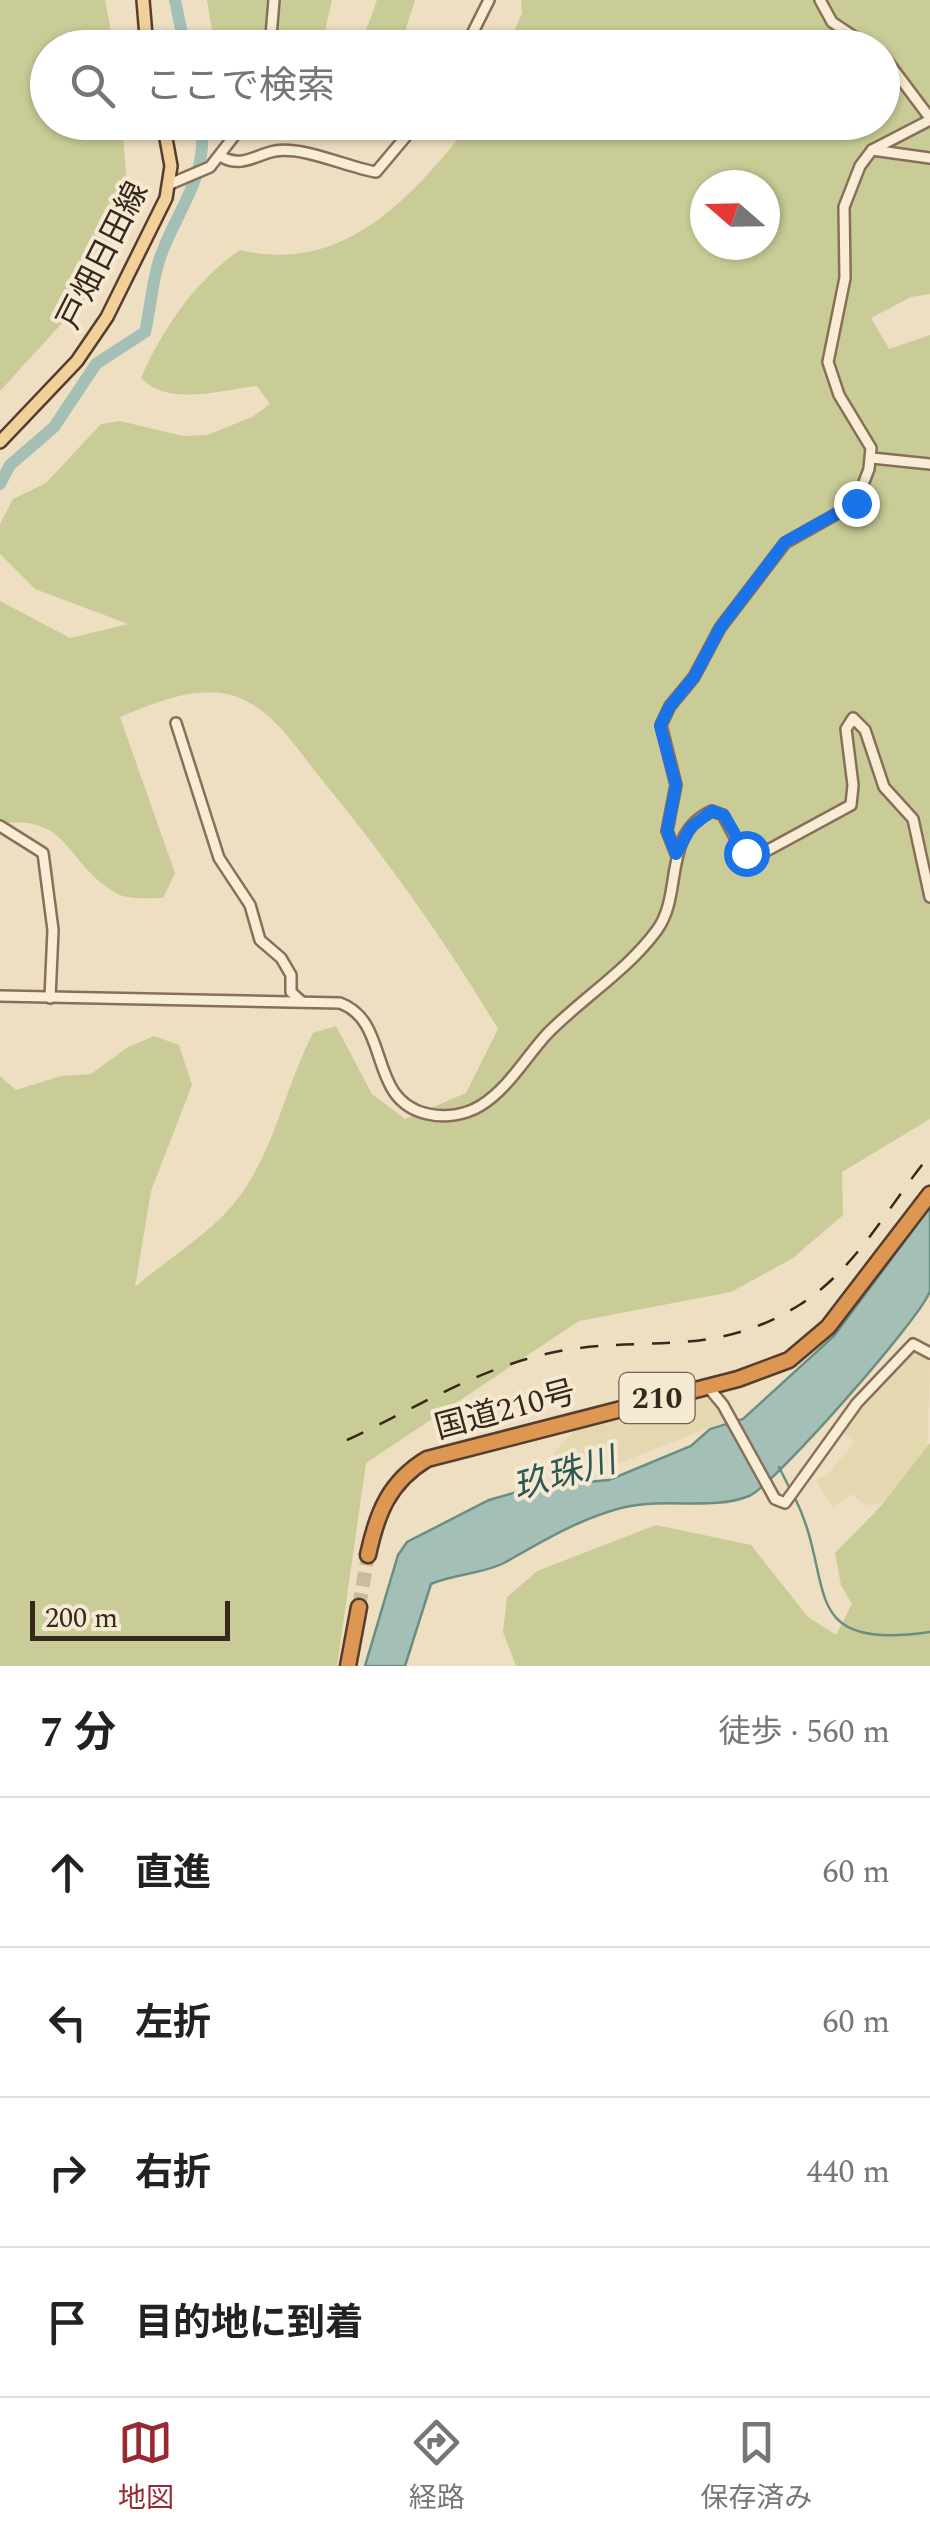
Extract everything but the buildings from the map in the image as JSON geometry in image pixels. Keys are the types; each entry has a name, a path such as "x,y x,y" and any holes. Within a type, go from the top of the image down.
{"highway":[{"name":"国道210号","path":"368,1555 382,1504 408,1471 427,1459 708,1387 768,1368 805,1348 847,1304 930,1194"},
{"path":"348,1666 360,1607"}],"main road":[{"path":"143,0 146,30"},
{"name":"戸畑日田線","path":"0,442 77,360 107,317 170,184 172,166 167,140"}],"street":[{"path":"272,30 274,0"},
{"path":"474,30 489,0"},
{"path":"820,0 832,22 844,30"},
{"path":"900,78 930,119 900,135"},
{"path":"170,184 202,172 222,157 233,140"},
{"path":"222,157 231,162 256,160 276,151 376,172 403,140"},
{"path":"676,854 667,831 676,785 660,726 670,706 694,677 720,628 785,542 856,503 872,458 865,434 833,382 828,362 845,278 844,207 860,166 872,150 891,140"},
{"path":"872,150 930,158"},
{"path":"872,458 930,464"},
{"path":"0,996 340,1003 360,1014 369,1028 383,1077 412,1109 446,1116 467,1112 504,1086 546,1036 658,929 671,898 676,854 691,827 712,811 724,815 742,849 757,856 847,808 854,794 846,729 853,718 866,730 884,787 914,819 930,897"},
{"path":"176,724 218,858 250,906 260,940 280,958 290,975 291,992 303,1002"},
{"path":"0,826 39,848 47,867 52,930 50,998"},
{"path":"708,1387 723,1405 775,1499 785,1503 857,1404 913,1344 930,1353"}],"shaded area":[{"path":"916,1349 930,1358 927,1456 887,1502 865,1505 852,1494 832,1507 816,1480 828,1474 854,1443 842,1430"},
{"path":"706,1397 726,1421 622,1462 559,1471 554,1452 581,1424 620,1415 633,1420 655,1415 653,1406"}],"green space":[{"path":"0,0 105,0 111,30 30,30 30,140 123,140 129,211 84,299 0,391"},
{"path":"207,0 332,0 325,30 212,30"},
{"path":"377,0 415,0 405,30 366,30"},
{"path":"521,0 930,0 930,294 911,297 871,318 889,349 930,335 930,1119 842,1172 843,1215 793,1258 731,1292 579,1321 366,1463 337,1666 0,1666 0,1076 16,1090 61,1076 91,1074 128,1047 154,1036 179,1045 192,1085 151,1191 135,1287 201,1236 236,1201 270,1141 313,1033 336,1026 372,1094 405,1119 466,1093 498,1029 435,930 343,805 273,720 237,697 193,693 120,717 175,873 163,898 121,895 99,881 54,833 40,826 0,824 0,601 70,638 128,624 35,589 0,554 0,524 13,499 46,483 101,424 120,421 183,436 207,435 252,417 270,404 257,386 180,394 152,387 141,378 182,307 209,276 240,250 277,255 312,251 343,241 399,203 456,140 900,140 900,30 514,30 522,13"},
{"path":"930,1443 930,1666 516,1666 503,1632 507,1597 537,1571 656,1525 751,1545 808,1617 836,1635 852,1604 841,1585 835,1553 881,1506"}],"water":[{"path":"930,1207 930,1291 921,1307 845,1400 763,1486 749,1496 720,1503 621,1508 575,1525 495,1567 431,1584 405,1666 365,1666 398,1555 407,1542 489,1500 535,1487 609,1480 691,1446 710,1429 743,1419 834,1336"}],"waterway":[{"path":"175,0 181,30"},
{"path":"0,484 10,465 54,427 96,364 145,332 158,264 196,175 202,140"},
{"path":"779,1467 791,1491"},
{"path":"795,1498 827,1604 839,1620 857,1631 887,1635 930,1632"}],"tunnel":[{"path":"359,1607 368,1555"}],"railway":[{"path":"347,1440 471,1379 523,1360 584,1347 707,1339 768,1322 801,1304 839,1272 930,1155"}],"route":[{"path":"746,853 736,842 724,815 712,811 691,827 676,854 667,831 676,785 660,726 670,706 694,677 708,645 785,542 856,503"}],"water label":[{"name":"玖珠川","path":"564,1473"}]}
